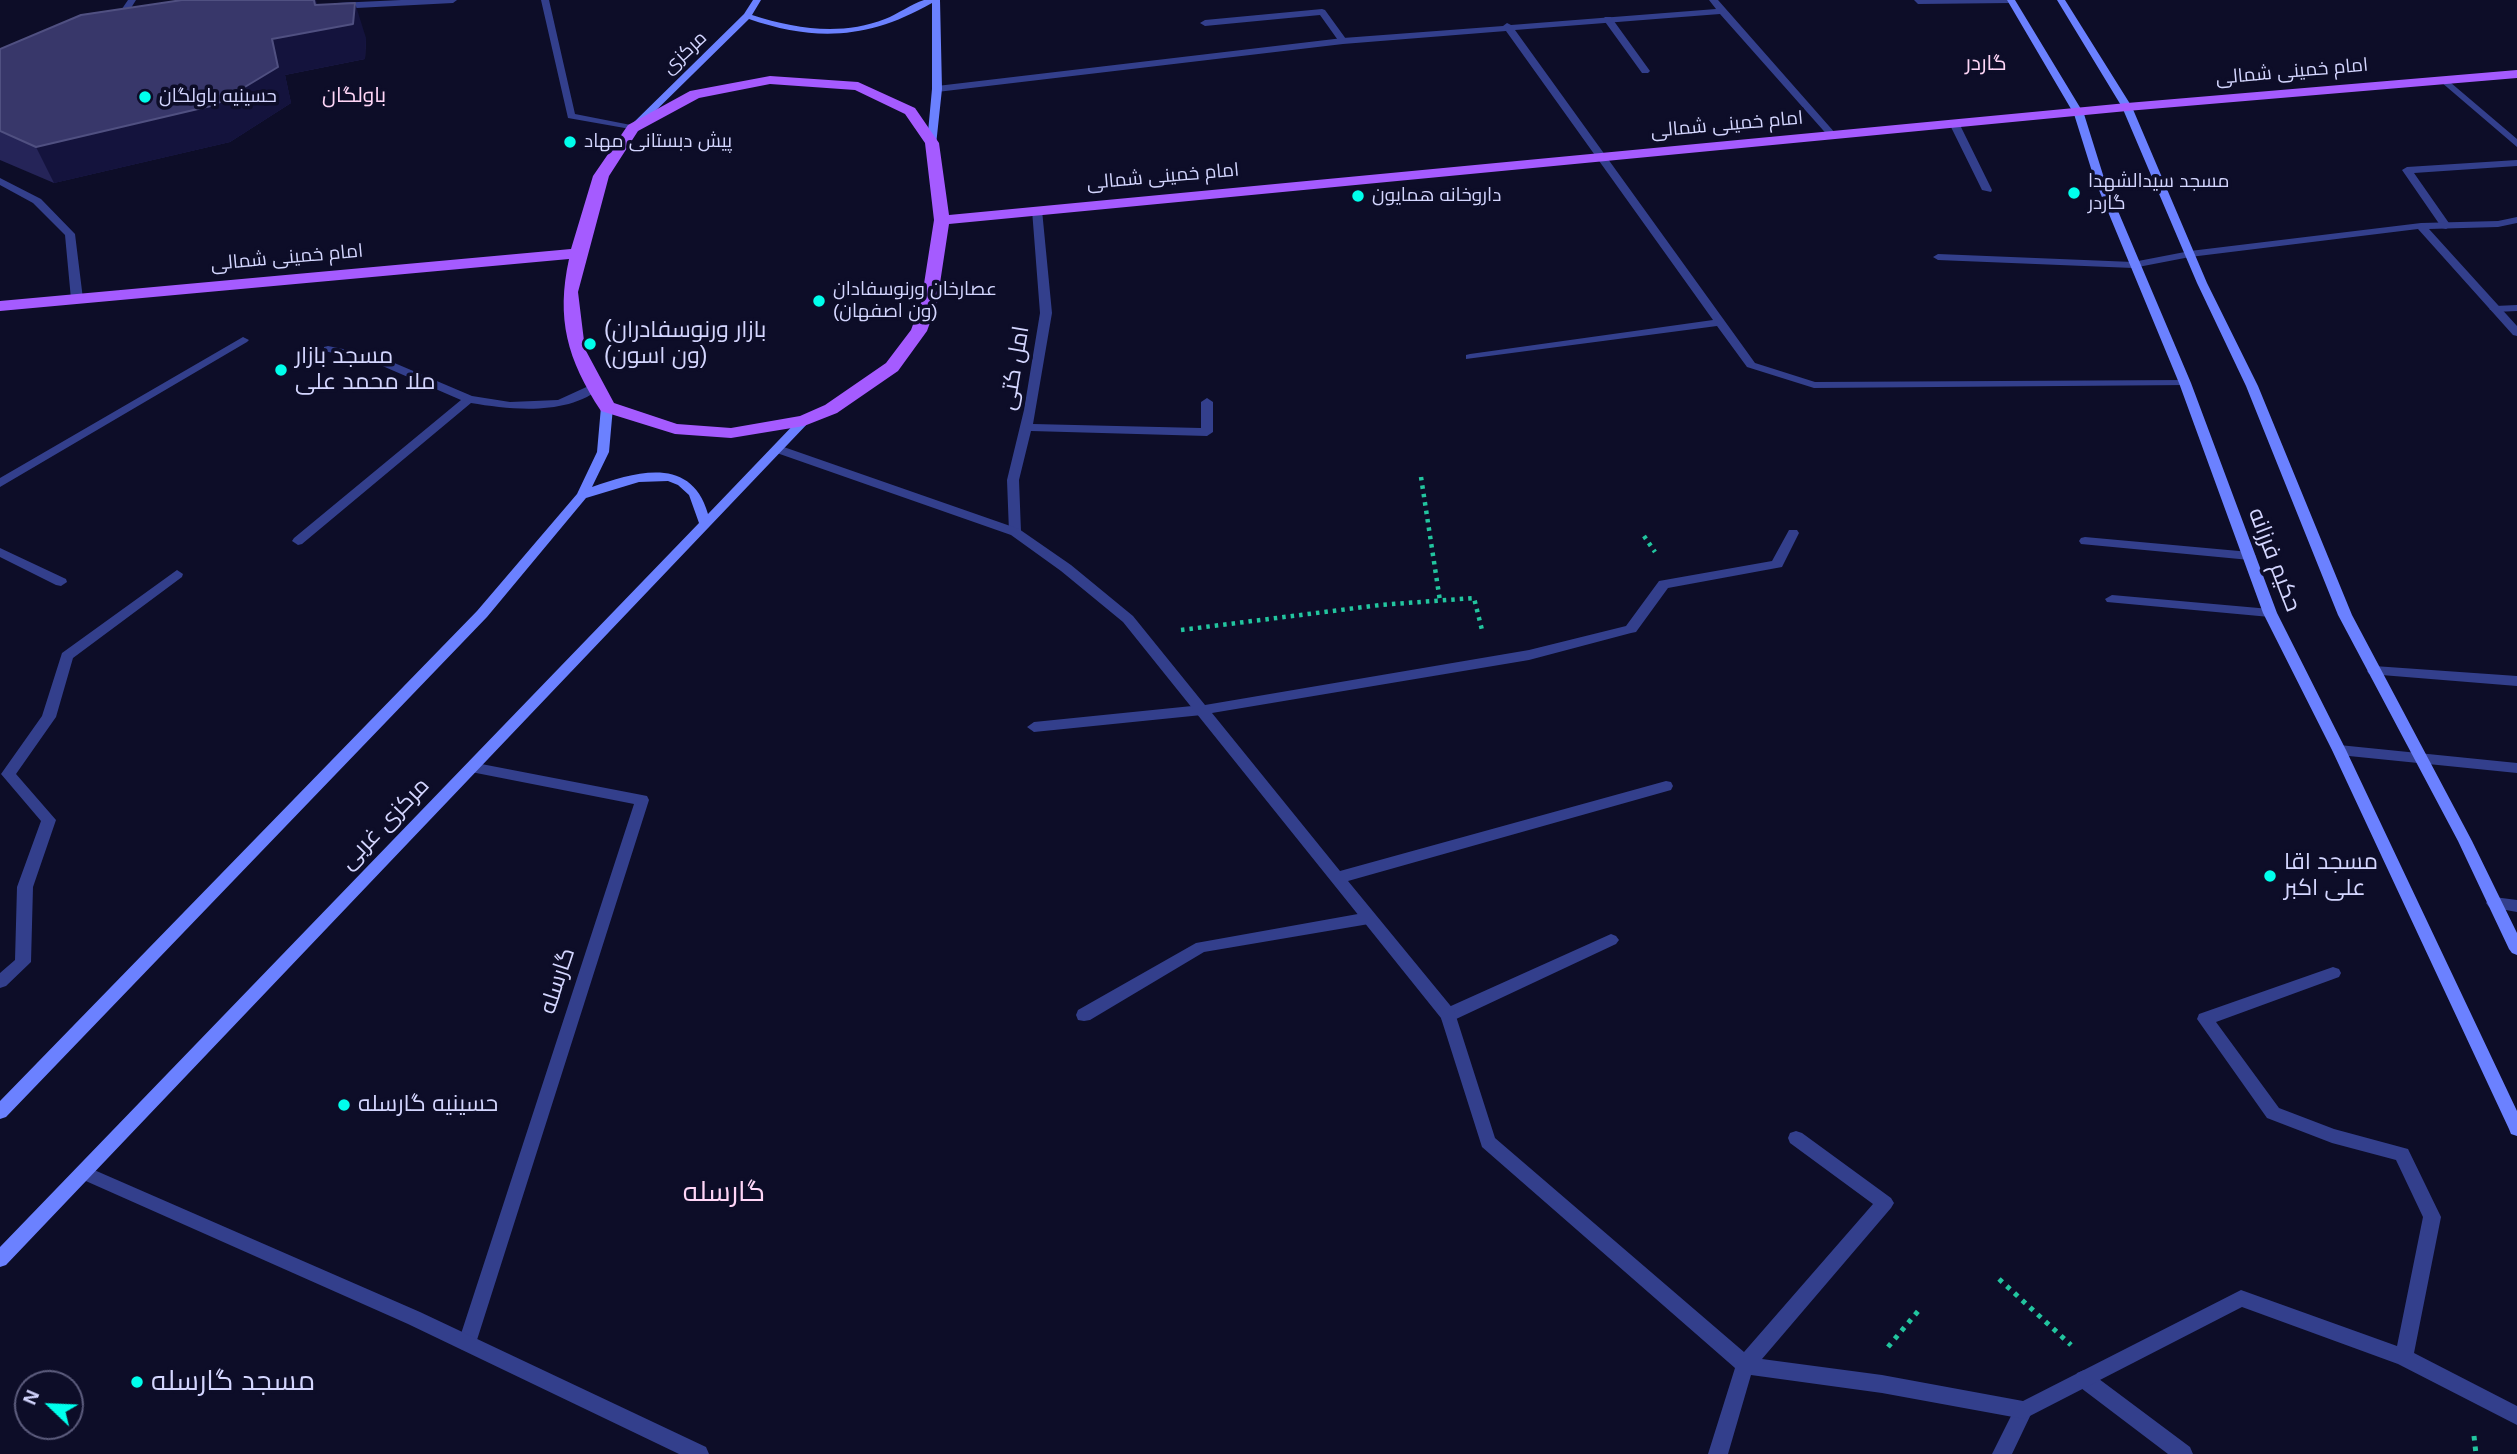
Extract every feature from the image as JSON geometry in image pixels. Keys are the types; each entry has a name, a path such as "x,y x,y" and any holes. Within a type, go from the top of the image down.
{"main road":[{"name":"امام خمینی شمالی","path":"942,220 2079,114 2127,107 2517,74"},
{"path":"770,80 815,81 858,86 889,99 910,111 932,143 942,220 929,303 919,331 892,367 831,409 804,421 731,433 675,429 607,407 576,349 570,292 578,253 601,176 633,128 695,94 770,80"},
{"name":"امام خمینی شمالی","path":"0,306 578,253"}],"street":[{"path":"113,27 132,0"},
{"path":"320,8 334,3 453,0"},
{"path":"545,0 572,116 633,128"},
{"name":"مرکزی","path":"633,128 747,16 757,0"},
{"path":"747,16 780,29 849,31 901,19 931,0"},
{"path":"932,143 937,89 936,0"},
{"path":"1713,0 1833,136"},
{"path":"1918,1 2011,0"},
{"name":"حکیم فرزانه","path":"2011,0 2079,114 2099,178 2133,265 2185,383 2270,613 2339,750 2517,1129"},
{"name":"حکیم فرزانه","path":"2061,0 2127,107 2190,254 2252,386 2345,615 2422,758 2517,949"},
{"path":"937,89 1343,41 1720,11"},
{"path":"1205,23 1322,12 1343,41"},
{"path":"1608,19 1645,71"},
{"path":"1507,26 1751,365 1814,385 2185,383"},
{"path":"2444,80 2517,144"},
{"path":"1955,125 1987,190"},
{"path":"2446,226 2407,170 2517,163"},
{"path":"0,180 37,201 70,234 77,299"},
{"name":"امل کتی","path":"1015,532 1013,480 1026,427 1046,313 1037,210"},
{"path":"1938,257 2133,265 2190,254 2421,226 2498,224 2517,220"},
{"path":"2421,226 2517,333"},
{"path":"2495,309 2517,308"},
{"path":"1470,357 1720,322"},
{"path":"0,483 243,340"},
{"path":"328,349 374,358 469,399 510,406 560,403 597,386"},
{"path":"298,541 469,399"},
{"path":"1026,427 1207,432 1207,402"},
{"path":"0,1112 482,614 582,495 603,452 607,407"},
{"name":"مرکزی غربی","path":"0,1259 804,421"},
{"path":"778,449 1015,532 1066,568 1128,619 1448,1015 1488,1142 1745,1365 1882,1384 2024,1410"},
{"path":"582,495 631,478 662,477 678,481 693,492 705,523"},
{"path":"1034,727 1202,710 1529,655 1631,629 1664,584 1777,564 1793,533"},
{"path":"2085,541 2250,556"},
{"path":"0,552 61,582"},
{"path":"0,982 23,962 25,887 50,820 8,774 50,717 67,656 177,574"},
{"path":"2112,600 2270,613"},
{"path":"2374,671 2517,681"},
{"path":"2339,750 2517,768"},
{"name":"گارسله","path":"467,1343 642,800 471,767"},
{"path":"1336,878 1666,786"},
{"path":"2494,903 2517,906"},
{"path":"1084,1015 1201,947 1369,918"},
{"path":"1448,1015 1611,940"},
{"path":"2333,973 2206,1019 2273,1114 2332,1136 2402,1154 2432,1217 2404,1357"},
{"path":"1718,1454 1745,1365 1885,1203 1796,1138"},
{"path":"85,1173 467,1343 699,1454"},
{"path":"2002,1454 2024,1410 2241,1298 2404,1357 2517,1416"},
{"path":"2092,1375 2183,1454"}],"path":[{"path":"1421,477 1440,601"},
{"path":"1140,634 1474,598 1490,661"},
{"path":"1999,1279 2092,1375"}],"building":[{"path":"182,0 314,0 315,5 355,3 353,24 272,39 278,67 215,105 36,147 0,131 0,49 81,15"}],"place":[{"name":"حسینیه باولگان","path":"145,97"},
{"name":"پیش دبستانی مهاد","path":"570,142"},
{"name":"مسجد سیدالشهدا گاردر","path":"2074,193"},
{"name":"داروخانه همایون","path":"1358,196"},
{"name":"عصارخان ورنوسفادان (ون اصفهان)","path":"819,301"},
{"name":"(بازار ورنوسفادران (ون اسون)","path":"590,344"},
{"name":"مسجد بازار ملا محمد علی","path":"281,370"},
{"name":"مسجد اقا علی اکبر","path":"2270,876"},
{"name":"حسینیه گارسله","path":"344,1105"},
{"name":"مسجد گارسله","path":"137,1382"}],"district":[{"name":"گاردر","path":"1986,64"},
{"name":"باولگان","path":"354,96"},
{"name":"گارسله","path":"724,1193"}]}
